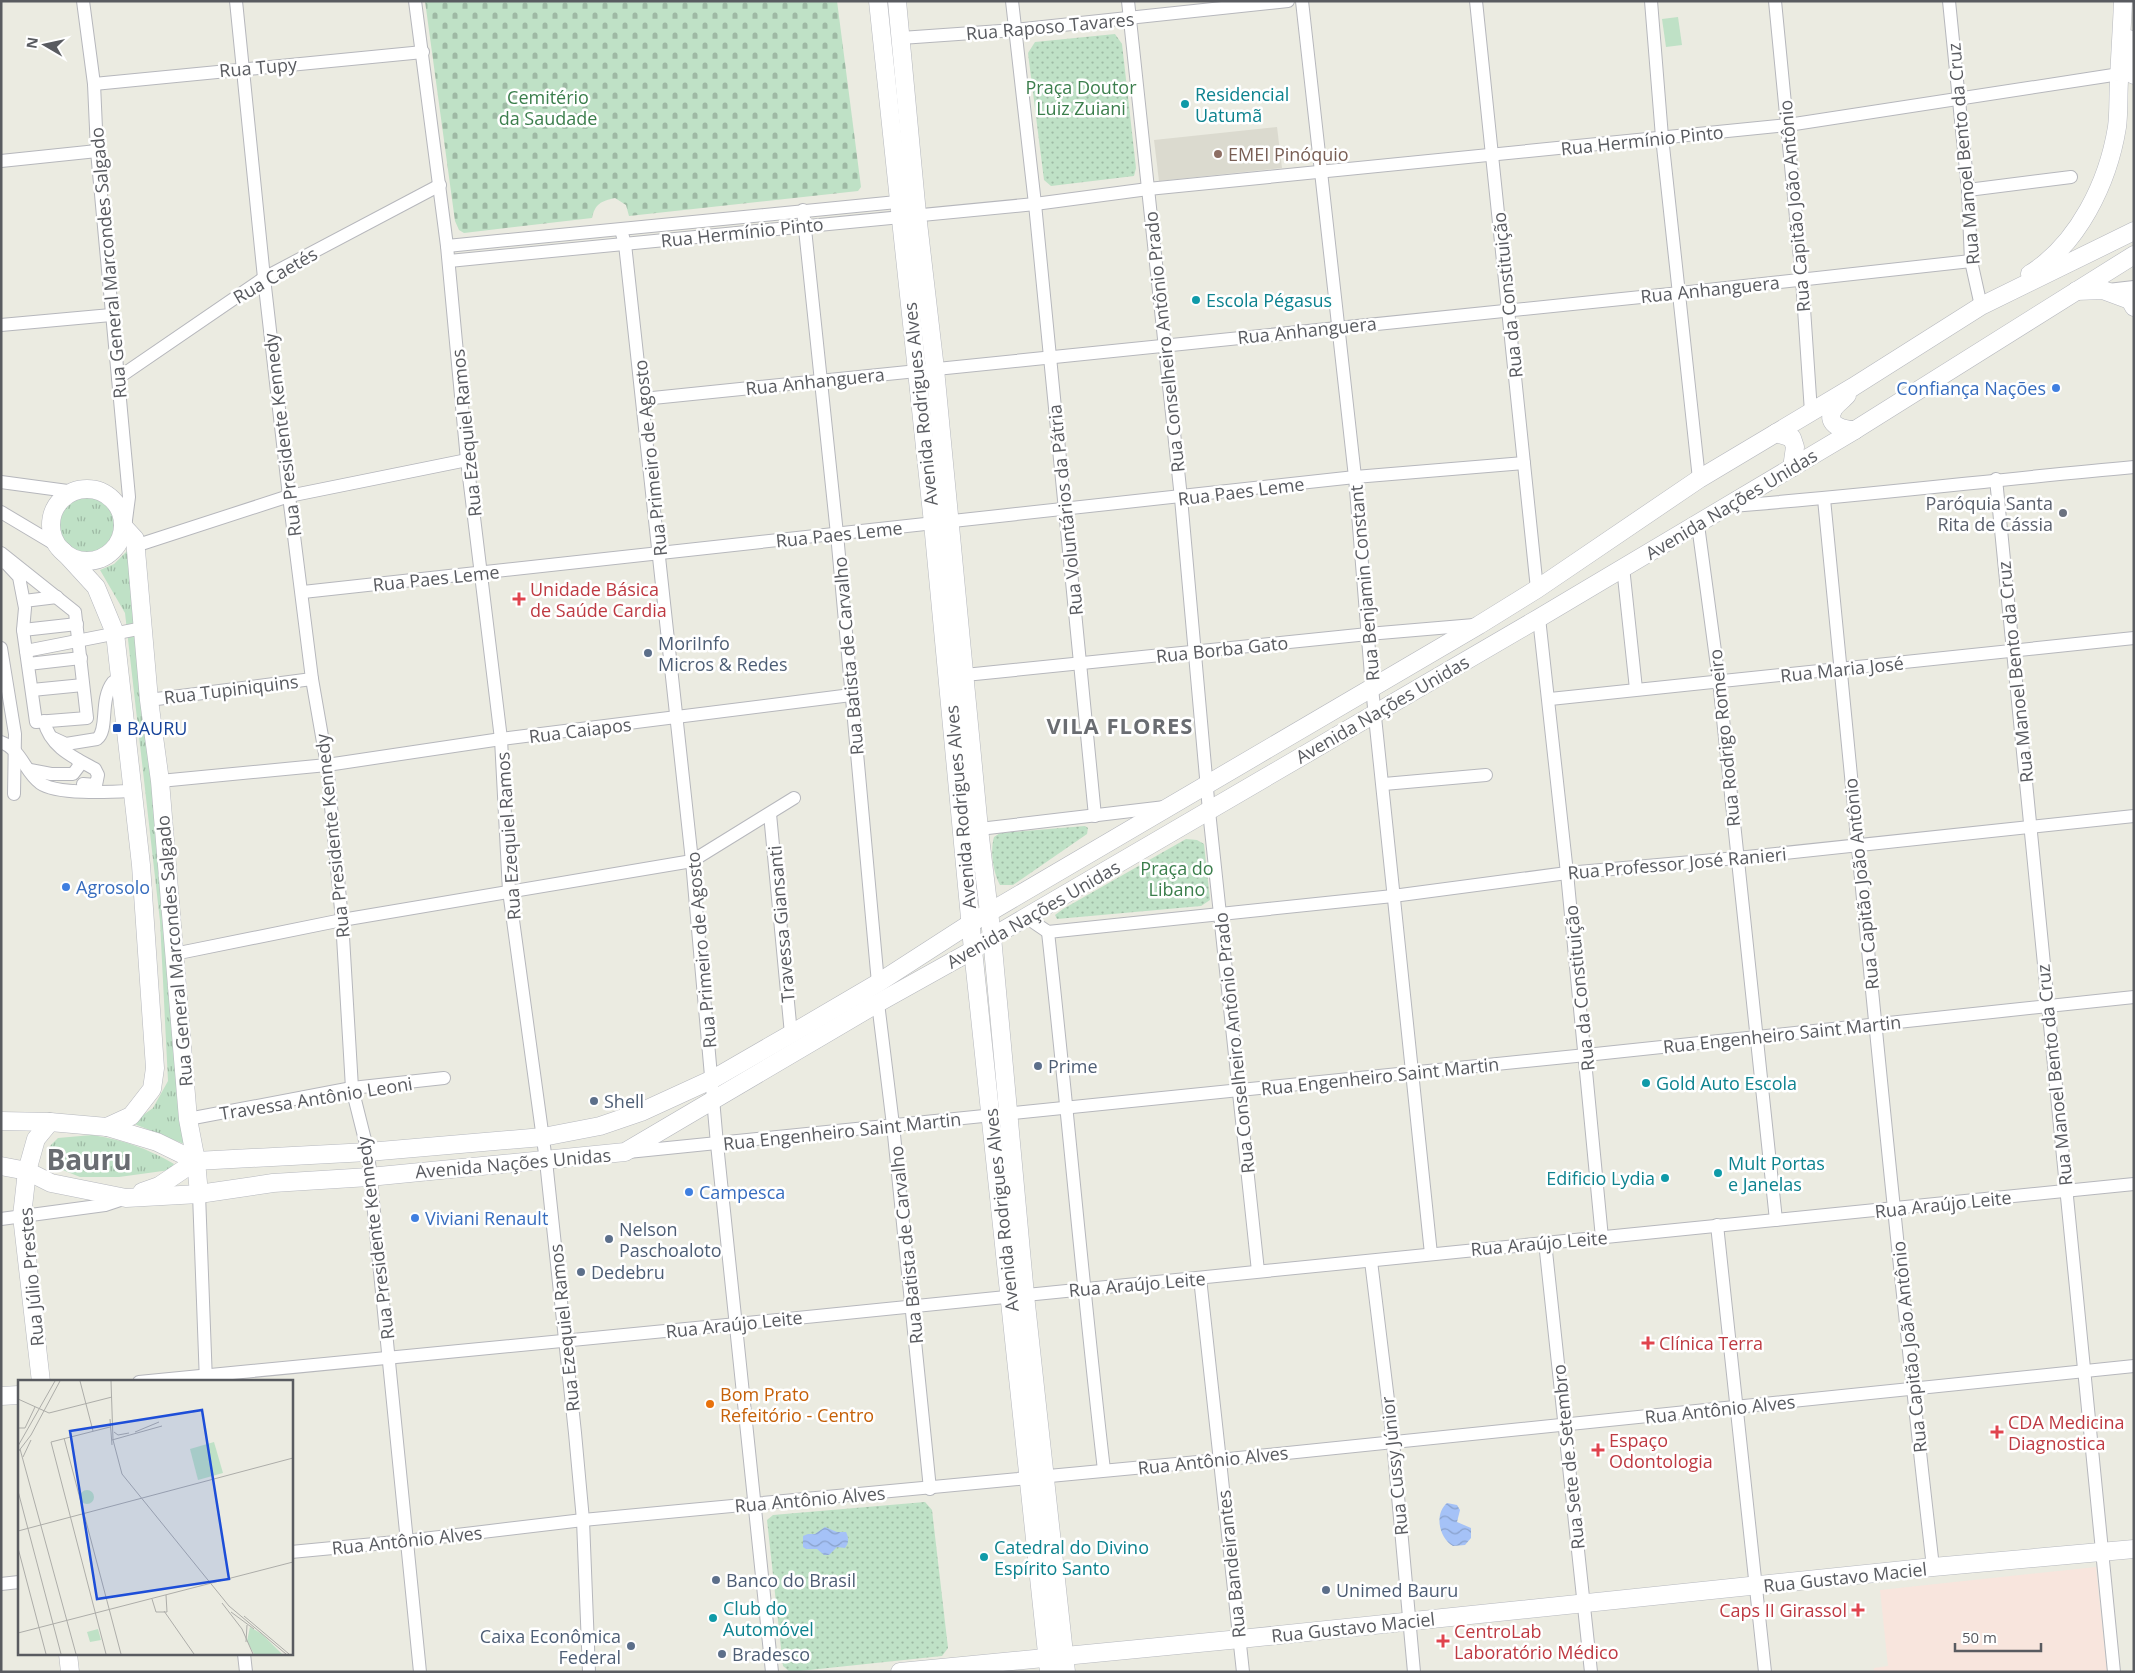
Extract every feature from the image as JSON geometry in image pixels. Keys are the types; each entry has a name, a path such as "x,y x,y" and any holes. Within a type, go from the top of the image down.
{"main road":[{"name":"Avenida Rodrigues Alves","path":"878,1 908,208 935,369 941,522 971,830 992,937 1000,1114 1017,1296 1057,1664"},
{"name":"Avenida Rodrigues Alves","path":"897,1 902,38 908,208 917,371 965,675 973,950 1000,1114"},
{"path":"2014,290 2028,275 2043,266 2064,244 2084,218 2098,190 2110,159 2129,74 2124,1"},
{"name":"Avenida Nações Unidas","path":"196,1162 368,1152 543,1137 600,1126 641,1112 713,1079 878,983 971,923 1479,625 1537,589 1699,479 1853,387 1981,306 2134,231"},
{"name":"Avenida Nações Unidas","path":"1,1166 27,1171 51,1183 126,1198 199,1194 272,1183 546,1161 625,1152 878,1003 973,950 992,937 1539,618 1623,567 1698,525 1856,430 2047,310 2073,291 2134,255"},
{"path":"2073,291 2103,290 2130,300 2134,307"},
{"path":"1853,387 1843,401 1833,410 1832,419 1836,426 1844,430 1856,430"},
{"path":"1776,433 1792,438 1795,447 1792,468"},
{"name":"Rua General Marcondes Salgado","path":"60,549 73,558 84,560 96,559 115,548 121,538 123,525 121,515 111,499 94,490 75,492 67,496 54,509 51,528 60,549 96,587 115,633 141,865 155,1068 152,1089 131,1116 107,1128"},
{"name":"Rua General Marcondes Salgado","path":"123,525 134,539 135,546 149,700 160,781 188,1119 196,1162 199,1194"},
{"path":"1,1121 50,1122 107,1128 157,1142 196,1162 159,1186 126,1198"},
{"name":"Rua Júlio Prestes","path":"41,1380 22,1216 27,1171 36,1139 50,1122"},
{"path":"1,1396 18,1395"},
{"name":"Rua Gustavo Maciel","path":"900,1672 1057,1664 1240,1639 1409,1620 1584,1604 1932,1567 2134,1549"},
{"path":"68,1656 70,1672"}],"street":[{"name":"Rua General Marcondes Salgado","path":"83,1 94,84 97,151 129,497 126,520 123,525"},
{"name":"Rua Presidente Kennedy","path":"236,1 241,68 289,496 303,592 312,679 327,765 342,920 352,1088 368,1152 420,1672"},
{"name":"Rua Ezequiel Ramos","path":"415,1 449,261 467,460 501,740 509,891 546,1161 565,1341 582,1520 589,1672"},
{"path":"1012,1 1035,204 1148,189 1128,1"},
{"name":"Rua Raposo Tavares","path":"902,38 1130,19 1288,1"},
{"name":"Rua Benjamin Constant","path":"1302,1 1355,478 1372,688 1384,784 1393,896 1431,1254"},
{"name":"Rua da Constituição","path":"1476,1 1494,156 1537,589"},
{"path":"1651,1 1662,137 1699,479"},
{"name":"Rua Capitão João Antônio","path":"1775,1 1802,279 1811,412"},
{"name":"Rua Manoel Bento da Cruz","path":"1949,1 1968,190 1971,261 1981,306"},
{"name":"Rua Tupy","path":"94,84 241,68 423,52"},
{"name":"Rua Hermínio Pinto","path":"1148,189 1494,156 1788,125 2129,74"},
{"path":"1,161 97,151"},
{"path":"1968,190 2071,177"},
{"name":"Rua Caetés","path":"118,378 264,278 440,185"},
{"name":"Rua Conselheiro Antônio Prado","path":"1148,189 1181,498 1209,811 1258,1270"},
{"name":"Rua Hermínio Pinto","path":"447,246 621,230 803,210 1035,204"},
{"name":"Rua Voluntários da Pátria","path":"1035,204 1095,816"},
{"name":"Rua Hermínio Pinto","path":"449,261 805,226 908,208"},
{"name":"Rua Batista de Carvalho","path":"803,210 837,534 878,983"},
{"name":"Rua Primeiro de Agosto","path":"621,230 625,244 660,553 692,861 713,1079 717,1144 772,1672"},
{"name":"Rua Anhanguera","path":"643,399 821,379 1049,358 1164,344 1680,293 1971,261"},
{"path":"2103,290 2134,287"},
{"path":"1,326 111,314"},
{"path":"135,546 289,496 467,460"},
{"name":"Rua Paes Leme","path":"303,592 1355,478 1524,463"},
{"path":"1728,506 1824,499 1996,479 2134,467"},
{"name":"Rua Manoel Bento da Cruz","path":"1996,479 2114,1672"},
{"path":"1,482 75,492"},
{"name":"Rua Capitão João Antônio","path":"1824,499 1912,1389 1932,1567"},
{"path":"1,512 60,549"},
{"name":"Rua Rodrigo Romeiro","path":"1698,525 1719,681 1776,1220"},
{"path":"1,553 76,612 87,718 36,722 23,630 25,608 19,577 6,563 1,562"},
{"path":"1623,567 1636,689"},
{"path":"24,601 57,597"},
{"name":"Rua da Constituição","path":"1539,618 1550,699 1586,1056 1602,1238"},
{"path":"23,630 77,624"},
{"name":"Rua Borba Gato","path":"965,675 1368,634 1479,625"},
{"path":"26,651 143,628"},
{"name":"Rua Maria José","path":"1550,699 2134,638"},
{"path":"1,648 15,734 14,788 20,777 73,774 79,766 78,760"},
{"path":"28,664 80,658"},
{"name":"Rua Tupiniquins","path":"149,700 312,679"},
{"path":"49,736 66,744 98,739 104,729 103,710 109,687 113,682 120,682"},
{"path":"32,690 83,685"},
{"name":"Rua Caiapos","path":"160,781 327,765 501,740 851,696"},
{"path":"44,721 49,736 58,747 95,769 98,775 96,785"},
{"path":"1,740 8,739 15,734"},
{"path":"1,740 14,750 35,776 67,790 132,791"},
{"path":"1384,784 1486,775"},
{"path":"35,776 63,782 106,786 112,792"},
{"path":"174,954 342,920 692,861 794,798"},
{"path":"971,830 1172,806"},
{"name":"Travessa Giansanti","path":"770,814 791,1034"},
{"name":"Rua Professor José Ranieri","path":"1220,913 1393,896 1567,872 1737,858 2134,816"},
{"path":"1026,917 1048,932 1220,913"},
{"path":"1048,932 1067,1108 1083,1289 1104,1470"},
{"name":"Rua Engenheiro Saint Martin","path":"625,1152 1586,1056 2134,997"},
{"name":"Rua Batista de Carvalho","path":"878,1003 893,1125 930,1489"},
{"name":"Travessa Antônio Leoni","path":"188,1119 352,1088 444,1078"},
{"name":"Rua Araújo Leite","path":"172,1380 1200,1278 1258,1270 1371,1261 2134,1184"},
{"name":"Rua General Marcondes Salgado","path":"199,1194 205,1378"},
{"path":"1,1219 105,1205 126,1198"},
{"path":"1717,1225 1765,1672"},
{"name":"Rua Sete de Setembro","path":"1545,1242 1590,1672"},
{"name":"Rua Cussy Júnior","path":"1371,1261 1393,1441 1414,1672"},
{"name":"Rua Bandeirantes","path":"1200,1278 1243,1672"},
{"name":"Rua Antônio Alves","path":"292,1552 406,1541 582,1520 754,1503 930,1489 2134,1366"},
{"path":"1,1584 18,1582"},
{"path":"244,1656 246,1672"}],"shaded area":[{"name":"EMEI Pinóquio","path":"1277,127 1282,168 1159,181 1154,140"},
{"path":"2096,1567 2107,1672 1874,1672 1874,1668 1888,1666 1880,1590"}],"green space":[{"name":"Cemitério da Saudade","path":"425,1 837,1 861,187 858,191 629,216 626,205 615,198 599,204 592,218 464,233 459,230 455,221"},
{"path":"1678,17 1682,45 1666,47 1662,19"},
{"name":"Praça Doutor Luiz Zuiani","path":"1115,34 1122,44 1136,168 1134,176 1051,186 1044,180 1028,53 1035,42"},
{"path":"87,498 97,500 106,506 112,515 114,525 112,535 106,544 97,550 87,552 77,550 68,544 62,535 60,525 62,515 68,506 77,500"},
{"path":"128,550 162,879 178,1103 184,1144 132,1123 153,1108 168,1081 160,921 125,613 100,570 114,564"},
{"path":"1085,826 1088,828 1087,834 1013,885 1000,885 993,861 994,837 1000,833"},
{"name":"Praça do Libano","path":"1186,839 1197,840 1204,844 1210,900 1201,906 1057,919 1055,915 1063,909"},
{"path":"92,1135 134,1145 174,1164 170,1170 119,1177 80,1177 48,1164 47,1149 58,1138"},
{"path":"925,1502 932,1510 948,1648 942,1656 790,1672 783,1666 767,1520 773,1515"}],"water":[{"path":"1447,1503 1457,1505 1460,1510 1457,1522 1471,1528 1471,1538 1465,1545 1453,1546 1444,1537 1439,1519 1440,1513"},
{"path":"825,1527 837,1532 846,1532 848,1540 845,1548 837,1547 829,1555 824,1555 817,1549 806,1549 803,1547 803,1536 815,1534"}],"place":[{"name":"Residencial Uatumã","path":"1185,104"},
{"name":"EMEI Pinóquio","path":"1218,154"},
{"name":"Escola Pégasus","path":"1196,300"},
{"name":"Confiança Nações","path":"2056,388"},
{"name":"Paróquia Santa Rita de Cássia","path":"2063,513"},
{"name":"Unidade Básica de Saúde Cardia","path":"519,599"},
{"name":"MoriInfo Micros & Redes","path":"648,653"},
{"name":"BAURU","path":"117,728"},
{"name":"Agrosolo","path":"66,887"},
{"name":"Prime","path":"1038,1066"},
{"name":"Gold Auto Escola","path":"1646,1083"},
{"name":"Shell","path":"594,1101"},
{"name":"Mult Portas e Janelas","path":"1718,1173"},
{"name":"Edificio Lydia","path":"1665,1178"},
{"name":"Campesca","path":"689,1192"},
{"name":"Viviani Renault","path":"415,1218"},
{"name":"Nelson Paschoaloto","path":"609,1239"},
{"name":"Dedebru","path":"581,1272"},
{"name":"Clínica Terra","path":"1648,1343"},
{"name":"Bom Prato Refeitório - Centro","path":"710,1404"},
{"name":"CDA Medicina Diagnostica","path":"1997,1432"},
{"name":"Espaço Odontologia","path":"1598,1450"},
{"name":"Catedral do Divino Espírito Santo","path":"984,1557"},
{"name":"Banco do Brasil","path":"716,1580"},
{"name":"Unimed Bauru","path":"1326,1590"},
{"name":"Caps II Girassol","path":"1858,1610"},
{"name":"Club do Automóvel","path":"713,1618"},
{"name":"CentroLab Laboratório Médico","path":"1443,1641"},
{"name":"Caixa Econômica Federal","path":"631,1646"},
{"name":"Bradesco","path":"722,1654"}],"district":[{"name":"VILA FLORES","path":"1120,725"},
{"name":"Bauru","path":"89,1159"}]}
